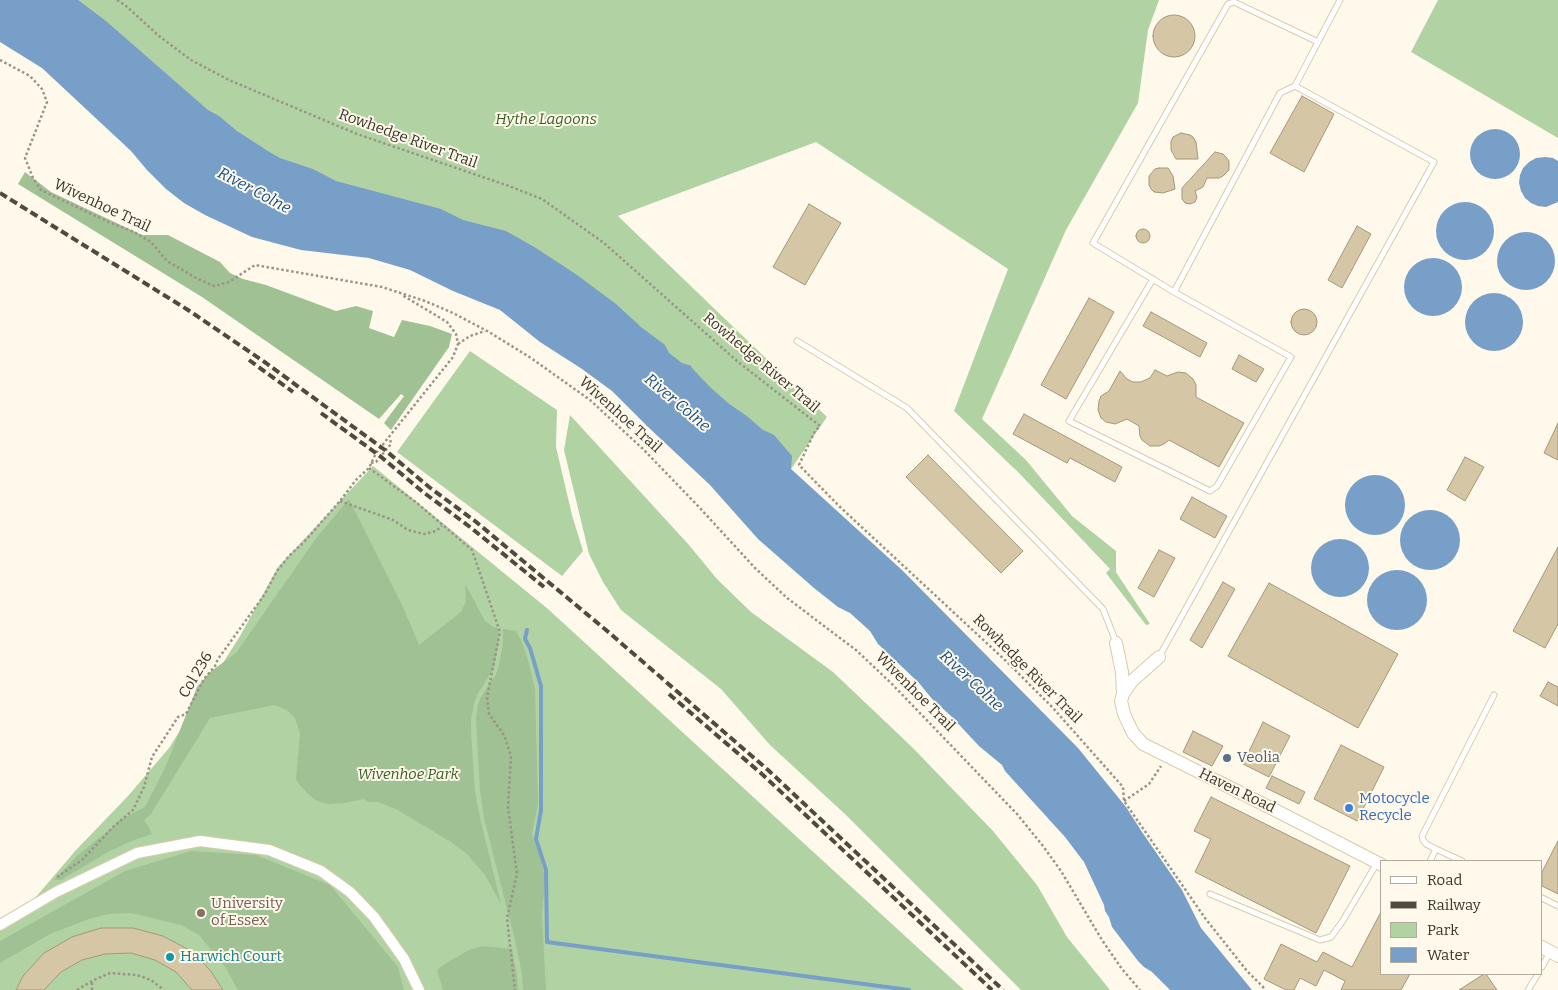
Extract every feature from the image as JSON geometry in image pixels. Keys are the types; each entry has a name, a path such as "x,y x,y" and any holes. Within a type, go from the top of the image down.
{"street":[{"name":"Haven Road","path":"1116,643 1122,672 1123,694 1121,701 1124,714 1133,733 1143,744 1379,864"},
{"path":"1123,694 1132,681 1159,657"},
{"path":"0,926 56,892 137,852 200,841 270,850 321,871 350,892 374,917 404,959 419,990"}],"lane":[{"path":"1174,292 1280,93 1294,86 1340,0"},
{"path":"1153,279 1069,420 1210,491 1217,486 1290,357 1174,292 1153,279 1093,243 1228,4 1234,2 1318,42"},
{"path":"1159,657 1434,162 1294,86"},
{"path":"796,341 907,408 1103,609 1116,643"},
{"path":"1460,860 1426,844 1422,836 1494,695"},
{"path":"1430,860 1436,849"},
{"path":"1210,894 1320,940 1331,937 1379,864"},
{"path":"1543,898 1558,906"},
{"path":"1543,966 1550,952"},
{"path":"1528,990 1537,975"}],"path":[{"name":"Rowhedge River Trail","path":"117,0 159,36 191,60 229,80 357,134 542,198 604,243 737,361 820,426 815,431 800,465 839,506 1006,661 1053,708 1123,786 1124,801 1205,918 1247,971 1266,990"},
{"name":"Wivenhoe Trail","path":"0,60 30,76 42,88 47,102 25,158 33,178 41,190 134,232 151,242 168,261 196,278 214,286 229,282 255,265 382,287 425,301 454,313 489,332 531,358 590,400 698,506 755,568 787,598 856,650 891,683 1017,814 1062,871 1102,940 1122,969 1140,990"},
{"path":"382,287 401,294 447,322 456,334 458,344 453,357 390,437 390,444 376,462 371,463 369,468 417,503 472,550 500,632 487,697 489,714 504,735 511,756 508,807 517,874 507,918 515,990"},
{"path":"458,344 484,330 489,332"},
{"name":"Col 236","path":"56,892 54,880 82,860 113,827 133,810 144,787 152,757 178,717 186,714 204,679 265,594 277,571 340,501 356,480 369,468"},
{"path":"340,501 393,520 408,530 424,534 436,531 442,525"},
{"path":"1124,801 1149,784 1166,756"},
{"path":"77,990 110,973 137,975 150,980 164,990"},
{"path":"92,981 92,990"}],"green space":[{"name":"Hythe Lagoons","path":"52,0 1159,0 1148,30 1138,103 1066,230 982,419 1026,460 1072,516 1116,551 1116,572 1150,624 1146,625 1106,573 1110,569 1019,473 954,411 1008,269 816,142 618,216 827,417 791,469 355,215"},
{"path":"1438,0 1558,0 1558,138 1411,52"},
{"path":"25,172 51,192 142,235 168,235 220,262 230,273 243,279 266,285 336,311 356,306 373,311 369,328 394,337 402,320 430,326 452,334 449,347 391,430 384,423 404,396 401,394 379,419 202,297 18,184"},
{"path":"470,351 557,410 556,447 572,515 583,551 562,576 397,452"},
{"path":"570,415 689,545 717,579 751,612 833,672 912,747 993,831 1037,885 1067,937 1110,990 1021,990 846,815 770,745 721,689 621,610 603,582 589,554 564,450"},
{"name":"Wivenhoe Park","path":"373,466 548,609 964,990 0,990 0,926 24,911 76,850 128,796 169,748 240,636 278,567"},
{"path":"349,499 403,607 419,645 461,612 466,601 465,584 485,621 498,628 499,641 494,668 474,703 471,732 475,791 501,904 485,875 467,854 451,842 396,809 364,799 328,804 317,801 309,795 296,779 300,733 295,718 287,710 274,705 210,718 151,814 144,820 152,834 110,851 61,880 54,880 78,855 118,821 145,807 165,768 197,687 210,672 236,653 317,537"},
{"path":"503,629 516,631 522,642 535,689 538,804 532,834 545,879 542,916 546,990 523,990 522,974 514,936 484,818 480,791 476,720 478,704 498,669 503,643"},
{"name":"University of Essex","path":"191,851 256,855 330,885 398,967 404,990 238,990 226,968 199,935 181,925 131,913 109,914 89,919 50,934 0,963 0,941 125,871"},
{"path":"482,946 512,949 518,990 443,990 437,970 469,950"}],"water":[{"name":"River Colne","path":"0,0 78,0 106,21 208,110 271,153 313,169 336,181 441,209 463,220 506,231 577,275 616,304 641,327 665,345 669,353 682,363 692,366 710,387 728,403 763,430 774,435 792,456 791,469 903,571 1078,748 1126,807 1182,890 1201,928 1252,990 1170,990 1152,972 1144,967 1112,927 1084,862 1065,837 1005,771 1002,765 979,746 933,700 919,683 878,644 870,631 850,613 838,607 814,588 758,539 710,485 612,391 540,342 500,310 453,291 410,270 369,258 301,250 252,237 184,203 166,189 131,151 42,68 0,42"},
{"path":"1495,129 1505,131 1513,136 1518,144 1520,154 1518,164 1513,172 1505,177 1495,179 1485,177 1477,172 1472,164 1470,154 1472,144 1477,136 1485,131"},
{"path":"1545,157 1558,161 1558,202 1546,207 1531,203 1525,198 1519,183 1523,168 1529,162 1536,158"},
{"path":"1459,202 1471,202 1486,210 1494,225 1494,237 1486,252 1471,260 1459,260 1444,252 1436,237 1436,225 1444,210"},
{"path":"1520,232 1532,232 1547,240 1555,255 1555,267 1547,282 1532,290 1520,290 1505,282 1497,267 1497,255 1505,240"},
{"path":"1427,258 1439,258 1454,266 1462,281 1462,293 1454,308 1439,316 1427,316 1412,308 1404,293 1404,281 1412,266"},
{"path":"1488,293 1500,293 1515,301 1523,316 1523,328 1515,343 1500,351 1488,351 1473,343 1465,328 1465,316 1473,301"},
{"path":"1369,475 1381,475 1392,480 1400,488 1405,499 1403,517 1392,530 1381,535 1369,535 1358,530 1350,522 1345,511 1345,499 1350,488 1358,480"},
{"path":"1430,510 1447,515 1455,523 1460,540 1455,557 1447,565 1430,570 1413,565 1405,557 1400,540 1405,523 1413,515"},
{"path":"1334,539 1346,539 1361,547 1369,562 1369,574 1361,589 1346,597 1334,597 1319,589 1311,574 1311,562 1319,547"},
{"path":"1391,570 1403,570 1414,575 1422,583 1427,594 1425,612 1414,625 1403,630 1391,630 1380,625 1372,617 1367,606 1367,594 1372,583 1380,575"}],"building":[{"path":"1178,15 1186,18 1192,24 1195,36 1192,48 1186,54 1170,57 1162,54 1156,48 1153,32 1156,24 1162,18"},
{"path":"1302,96 1334,114 1304,172 1270,153"},
{"path":"1181,133 1193,137 1196,142 1198,159 1176,159 1171,150 1171,141 1173,137"},
{"path":"1215,152 1226,157 1229,161 1229,170 1219,178 1207,178 1203,187 1195,191 1197,197 1195,202 1185,203 1182,199 1182,188"},
{"path":"1168,168 1173,176 1175,189 1163,193 1154,192 1151,189 1149,176 1155,169"},
{"path":"809,204 841,223 805,285 773,267"},
{"path":"1357,226 1371,234 1342,288 1328,280"},
{"path":"1140,229 1146,229 1150,236 1146,243 1140,243 1136,239 1136,233"},
{"path":"1089,298 1114,312 1066,399 1041,385"},
{"path":"1304,309 1313,313 1317,322 1313,331 1304,335 1295,331 1291,322 1295,313"},
{"path":"1151,312 1207,343 1200,357 1143,326"},
{"path":"1239,355 1264,369 1256,382 1232,369"},
{"path":"1155,370 1167,376 1178,372 1186,373 1193,379 1196,385 1196,397 1244,423 1219,467 1169,440 1159,446 1150,446 1142,440 1139,426 1127,419 1115,424 1106,422 1101,418 1098,410 1101,396 1109,391 1120,371 1127,379 1133,382 1141,382 1150,378"},
{"path":"1024,414 1122,467 1115,482 1070,458 1067,463 1013,434"},
{"path":"1558,423 1558,460 1544,453"},
{"path":"928,455 1023,551 1001,573 906,477"},
{"path":"1465,457 1484,467 1465,501 1447,490"},
{"path":"1192,497 1227,516 1215,538 1180,519"},
{"path":"1558,547 1558,624 1545,648 1513,631"},
{"path":"1159,550 1175,558 1154,597 1138,588"},
{"path":"1223,582 1235,589 1202,648 1190,640"},
{"path":"1269,583 1398,654 1358,728 1228,656"},
{"path":"1548,682 1558,687 1558,706 1540,696"},
{"path":"1263,722 1290,736 1269,777 1243,764"},
{"path":"1193,731 1223,746 1212,766 1183,752"},
{"path":"1341,745 1384,767 1357,821 1314,799"},
{"path":"1272,776 1305,792 1299,804 1266,788"},
{"path":"1211,797 1350,866 1316,933 1195,872 1211,839 1194,831"},
{"path":"1558,841 1558,894 1543,886 1543,870"},
{"path":"1380,914 1380,975 1409,975 1401,990 1341,990 1345,981 1324,970 1316,986 1300,978 1294,990 1286,990 1264,979 1281,944 1317,962 1323,952 1352,967"},
{"name":"Harwich Court","path":"101,928 133,928 163,936 191,951 210,970 223,990 192,990 176,972 155,960 131,953 105,954 82,960 61,972 44,990 16,990 23,976 44,953 72,937"},
{"path":"1482,975 1487,975 1497,990 1459,990"}],"waterway":[{"path":"527,630 525,639 530,648 541,686 541,810 536,839 546,870 547,942 909,990"}],"railway":[{"path":"0,193 188,310 266,363 385,450 429,487 475,521 606,630 768,770 1003,990"},
{"path":"249,360 293,392"},
{"path":"321,413 380,456 544,587"},
{"path":"669,694 763,775 992,990"}],"place":[{"name":"Veolia","path":"1227,758"},
{"name":"Motocycle Recycle","path":"1349,808"},
{"name":"University of Essex","path":"201,913"},
{"name":"Harwich Court","path":"170,957"}]}
